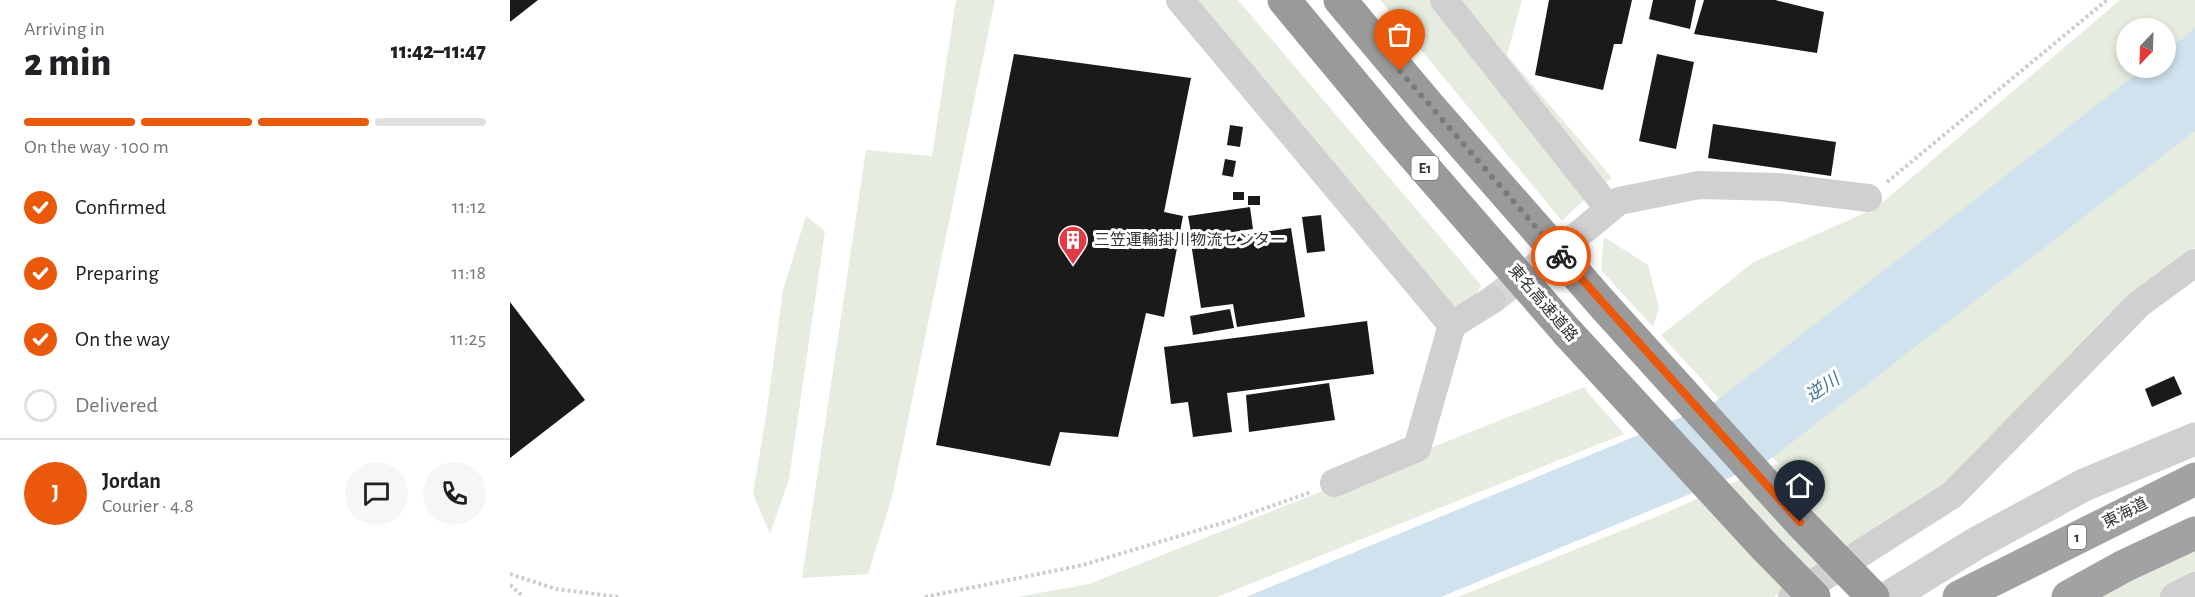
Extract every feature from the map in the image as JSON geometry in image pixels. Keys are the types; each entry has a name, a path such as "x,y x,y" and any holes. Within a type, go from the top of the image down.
{"highway":[{"name":"東名高速道路","path":"1284,0 1396,135 1568,333 1750,531 1814,597"},
{"path":"1340,0 1605,307 1800,522 1873,597"},
{"name":"東海道","path":"1959,597 2195,479"},
{"path":"2068,597 2124,566 2195,533"}],"street":[{"path":"1180,0 1452,326"},
{"path":"1444,0 1609,209"},
{"path":"1584,230 1618,201 1699,185 1778,187 1868,198"},
{"path":"1792,597 1952,495 2139,304 2195,263"},
{"path":"1334,483 1417,448 1452,326 1492,300"},
{"path":"1889,597 1975,544 2084,485 2195,439"},
{"path":"2174,597 2195,586"}],"path":[{"path":"1868,198 2107,0"},
{"path":"925,597 1083,565 1229,522 1334,483"},
{"path":"510,574 556,589 619,597"},
{"path":"510,585 524,597"}],"shaded area":[{"path":"956,0 995,0 892,497 868,574 802,578 866,150 932,156"},
{"path":"1196,0 1238,0 1481,285 1471,304 1449,306"},
{"path":"1380,0 1522,0 1507,55 1612,178 1562,221"},
{"path":"2120,0 2195,0 2195,248 2130,298 1950,496 1774,597 1458,597 1670,511 1778,463 1661,335 1754,262 1876,208"},
{"path":"806,216 825,231 789,479 770,534 753,494 783,290"},
{"path":"1604,237 1648,265 1659,308 1653,327 1601,270"},
{"path":"1584,387 1624,434 1217,597 1017,597 1089,584"},
{"path":"2195,548 2195,579 2163,597 2094,597"}],"water":[{"name":"逆川","path":"2195,28 2195,131 1765,463 1441,597 1246,597 1711,405 2131,78 2176,78 2176,43"}],"building":[{"path":"510,0 538,0 510,22"},
{"path":"1549,0 1632,0 1622,44 1614,44 1603,90 1535,75"},
{"path":"1653,0 1696,0 1690,29 1649,19"},
{"path":"1704,0 1775,0 1824,12 1817,53 1694,34"},
{"name":"三笠運輸掛川物流センター","path":"1014,54 1191,78 1164,212 1183,216 1164,317 1146,313 1118,437 1060,432 1050,466 936,445"},
{"path":"1657,54 1694,62 1676,149 1639,141"},
{"path":"1713,124 1836,142 1831,176 1708,158"},
{"path":"1230,125 1243,127 1240,147 1227,145"},
{"path":"1225,159 1236,161 1233,177 1222,175"},
{"path":"1233,192 1244,192 1244,200 1233,200"},
{"path":"1248,196 1260,196 1260,205 1248,205"},
{"path":"1250,207 1253,229 1192,238 1188,216"},
{"path":"1321,215 1325,251 1307,253 1302,217"},
{"path":"1291,228 1305,317 1237,327 1233,304 1201,308 1191,243"},
{"path":"510,302 585,400 510,458"},
{"path":"1230,309 1234,328 1193,335 1190,316"},
{"path":"1367,321 1374,374 1227,393 1232,432 1193,437 1188,402 1171,404 1164,347"},
{"path":"2174,376 2182,394 2152,407 2145,389"},
{"path":"1329,383 1335,420 1249,432 1246,395"}],"tunnel":[{"path":"1492,300 1584,230"}],"way so far":[{"path":"1400,71 1561,256"}],"place":[{"name":"三笠運輸掛川物流センター","path":"1073,266"}],"route":[{"path":"1561,256 1800,522"}]}
